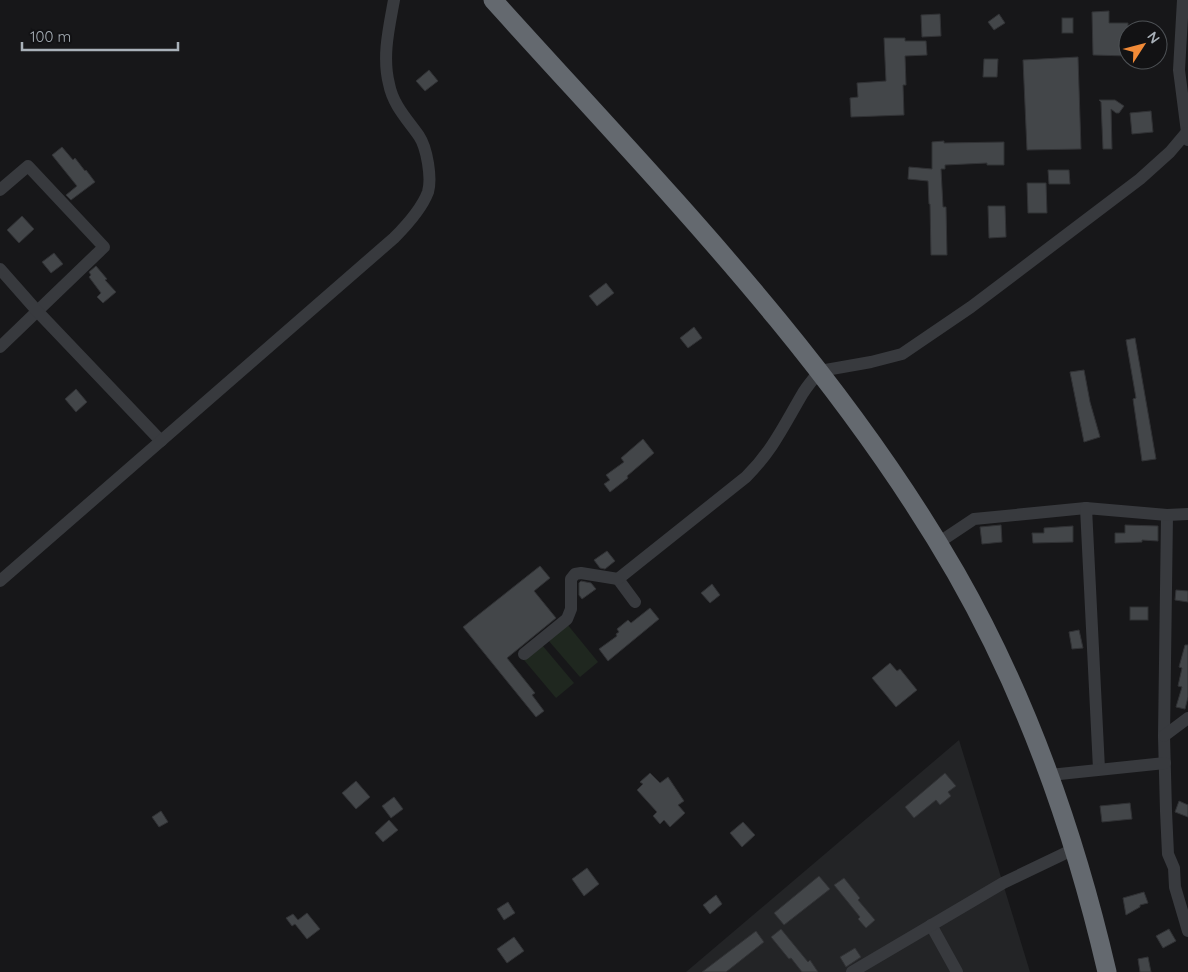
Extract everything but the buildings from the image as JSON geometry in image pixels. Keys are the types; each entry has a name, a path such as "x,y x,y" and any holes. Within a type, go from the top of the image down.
{"highway":[{"path":"493,0 766,304 820,371 883,457 938,543 957,575 988,636 1050,775 1093,911 1107,972"}],"street":[{"path":"0,581 406,227 428,191 429,172 424,144 399,110 388,84 386,48 394,0"},
{"path":"618,579 739,483 762,462 804,392 820,371 871,362 902,354 971,307 1140,179 1187,136 1179,70 1183,0"},
{"path":"0,190 28,166 104,247 0,347"},
{"path":"0,269 160,441"},
{"path":"1086,508 1099,769"},
{"path":"938,543 974,519 1086,508 1167,515 1188,514"},
{"path":"1167,515 1164,736 1168,854 1174,868 1175,887 1186,917 1188,931"},
{"path":"524,654 567,619 571,609 571,579 575,574 581,573 618,579 635,602"},
{"path":"1164,736 1188,718"},
{"path":"1050,775 1165,763"},
{"path":"852,972 1003,883 1074,849"},
{"path":"931,925 957,972"}],"shaded area":[{"path":"567,624 598,662 580,677 548,640"},
{"path":"542,645 574,683 556,698 524,660"},
{"path":"959,740 1030,972 686,972"}]}
